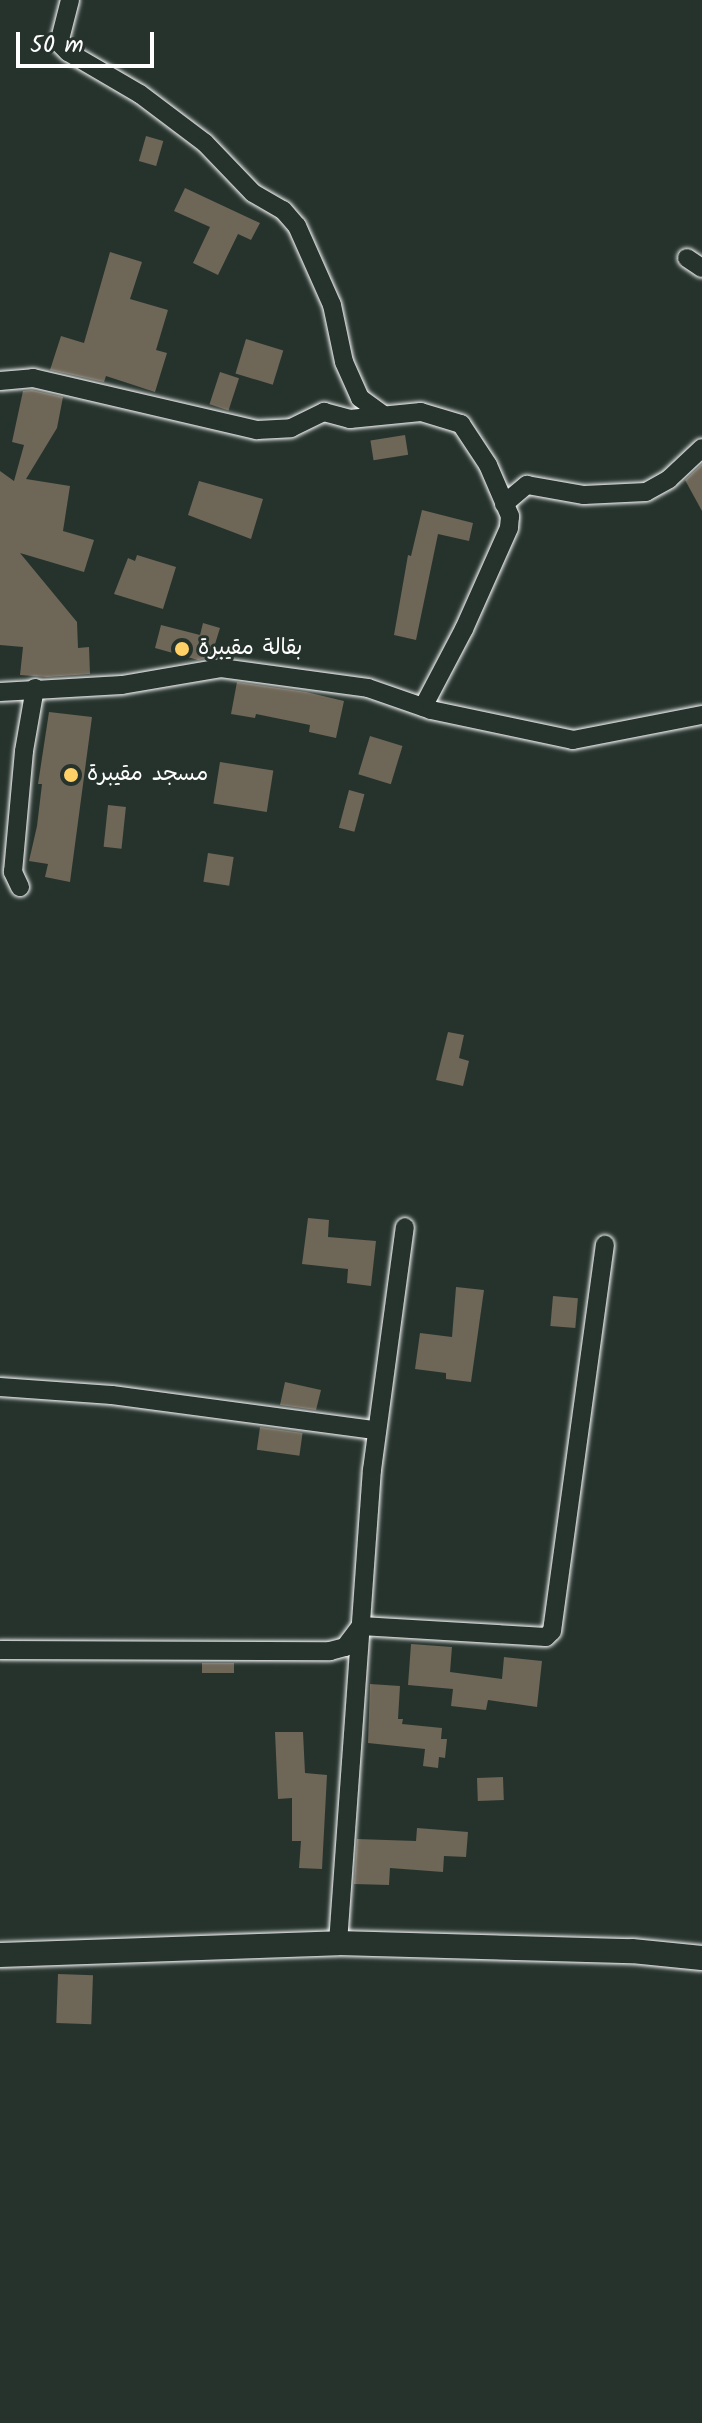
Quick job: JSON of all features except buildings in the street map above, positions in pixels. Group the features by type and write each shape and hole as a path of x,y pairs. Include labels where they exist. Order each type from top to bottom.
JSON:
{"street":[{"path":"70,0 59,43 68,52 140,94 195,135 253,193 283,210 297,226 332,305 344,362 354,386 360,398 383,415"},
{"path":"0,381 33,378 257,430 291,428 324,412 350,419 421,412 461,424 488,465 510,516 509,528 464,629 423,707"},
{"path":"504,504 527,485 584,495 646,492 669,479 702,448"},
{"path":"0,692 122,685 221,668 368,688 423,707 573,740 702,715"},
{"path":"20,887 13,872 24,751 35,688"},
{"path":"338,1943 375,1430 405,1227"},
{"path":"361,1626 541,1639 552,1631 605,1245"},
{"path":"0,1387 112,1395 375,1430"},
{"path":"0,1650 330,1651 345,1647 361,1626"},
{"path":"0,1955 338,1943 632,1951 702,1958"}],"place":[{"name":"بقالة مقيبرة","path":"182,649"},
{"name":"مسجد مقيبرة","path":"71,775"}]}
